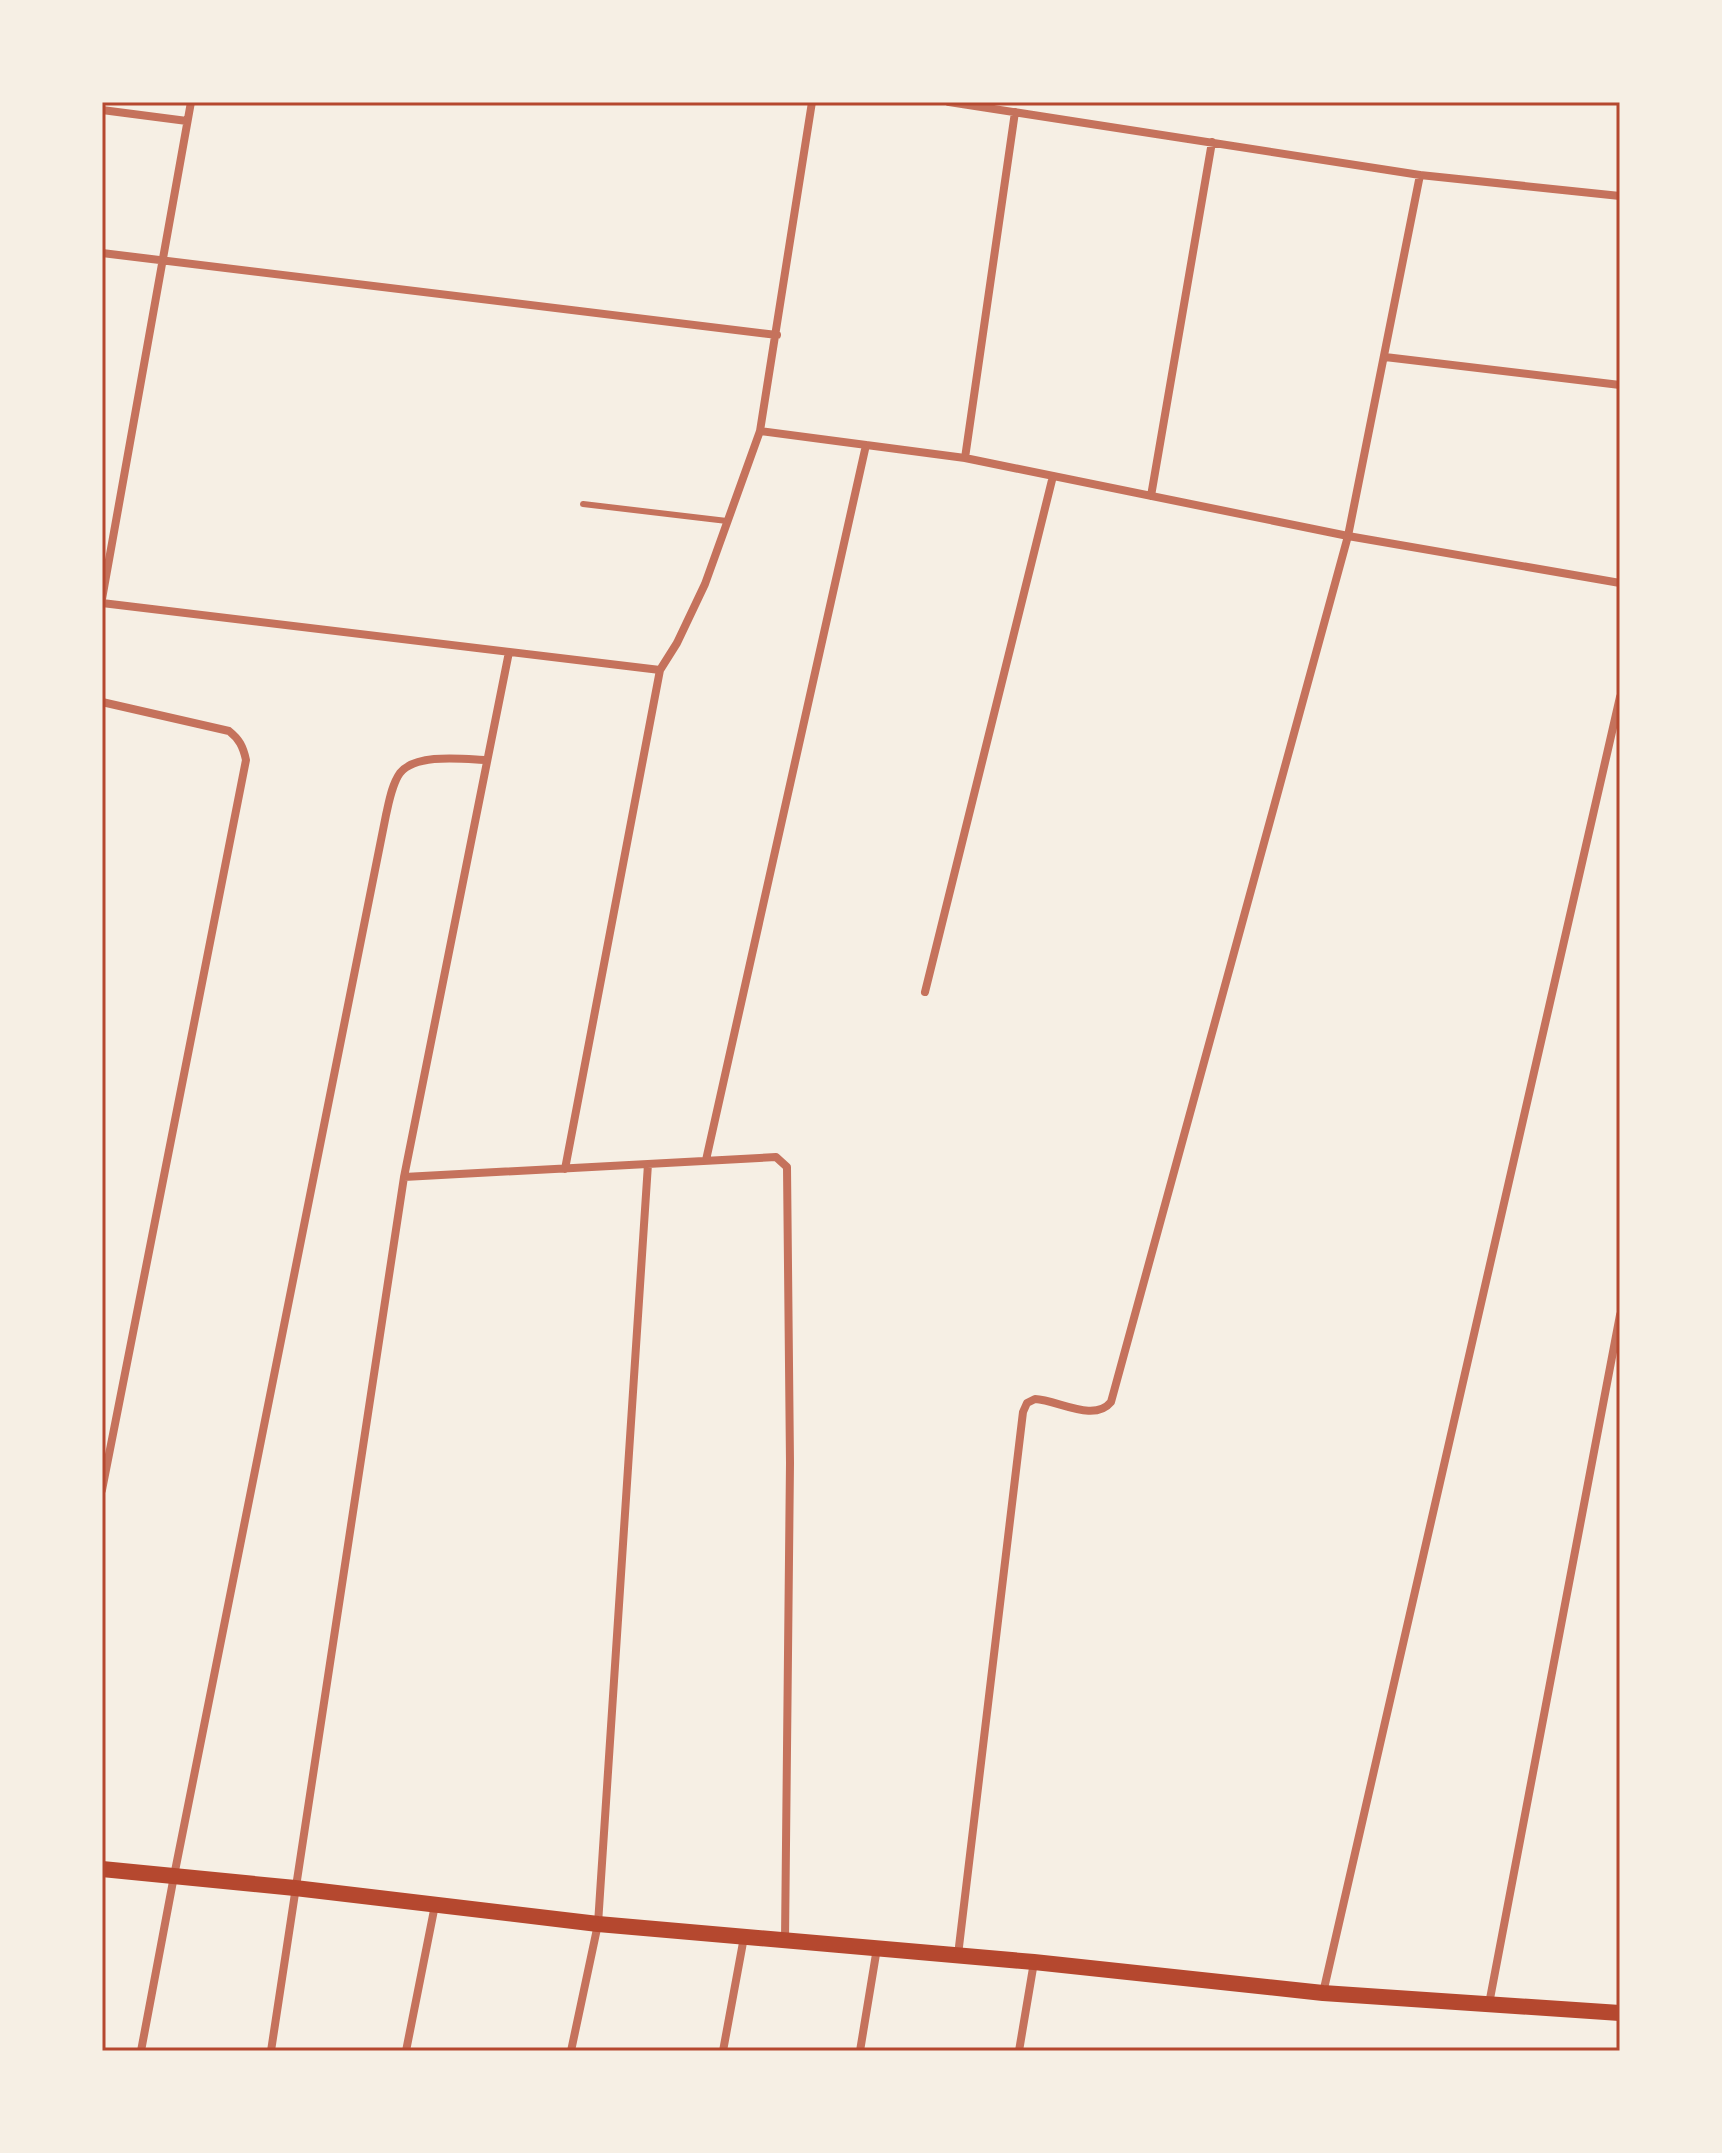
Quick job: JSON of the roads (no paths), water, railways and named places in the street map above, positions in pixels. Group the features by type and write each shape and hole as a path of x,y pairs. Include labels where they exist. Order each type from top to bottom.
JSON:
{"main road":[{"path":"102,1869 598,1924 1034,1962 1323,1993 1620,2013"}],"street":[{"path":"191,102 102,601 660,670"},
{"path":"565,1169 660,670 692,614 760,431 812,102"},
{"path":"949,102 1420,175 1620,196"},
{"path":"102,110 187,121"},
{"path":"965,458 1015,112"},
{"path":"1151,496 1212,142"},
{"path":"958,1955 1023,1412 1027,1403 1035,1399 1092,1412 1103,1409 1111,1402 1348,536 1420,175"},
{"path":"102,253 777,335"},
{"path":"1385,357 1620,385"},
{"path":"760,431 965,458 1348,536 1620,583"},
{"path":"706,1160 866,445"},
{"path":"925,992 1053,476"},
{"path":"271,2051 404,1177 509,652"},
{"path":"1323,1993 1620,697"},
{"path":"102,702 229,731 244,748 246,760 102,1490"},
{"path":"141,2051 393,791 401,773 414,763 454,758 486,760"},
{"path":"404,1177 776,1157 787,1167 790,1463 785,1940"},
{"path":"571,2051 598,1924 648,1164"},
{"path":"1489,2004 1620,1315"},
{"path":"406,2051 435,1904"},
{"path":"723,2051 744,1937"},
{"path":"860,2051 877,1948"},
{"path":"1019,2051 1034,1962"}],"lane":[{"path":"583,504 727,521"}]}
